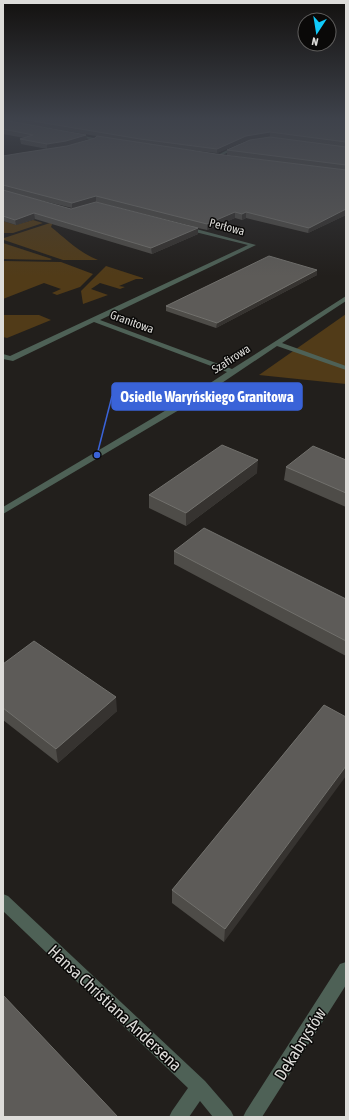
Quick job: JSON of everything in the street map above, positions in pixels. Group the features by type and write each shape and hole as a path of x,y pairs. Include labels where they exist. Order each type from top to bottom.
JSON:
{"street":[{"name":"Perłowa","path":"94,320 253,245 178,226"},
{"name":"Szafirowa","path":"3,511 233,372 346,298"},
{"name":"Granitowa","path":"3,356 10,358 94,320 233,372"},
{"path":"277,344 346,368"},
{"name":"Hansa Christiana Andersena","path":"3,901 199,1087 225,1117"},
{"name":"Dekabrystów","path":"252,1117 346,970"},
{"path":"178,1117 199,1087"}],"shaded area":[{"path":"33,220 43,223 13,233 3,233 3,221 16,225"},
{"path":"53,222 51,227 79,250 98,260 63,260 4,240 4,238"},
{"path":"3,243 52,259 3,259"},
{"path":"3,261 61,262 93,274 80,287 57,295 52,293 61,289 44,283 3,299"},
{"path":"106,266 143,279 136,279 119,286 125,287 120,289 100,283 91,289 108,295 83,304 81,291"},
{"path":"346,314 346,384 259,375"},
{"path":"3,315 39,315 51,320 7,338 3,337"}],"building":[{"path":"3,171 346,171 346,209 309,228 246,212 242,214 235,212 207,224 96,196 72,203 3,185"},
{"path":"3,190 71,209 96,202 198,228 151,248 34,213 15,220 3,216"},
{"path":"269,256 317,270 217,323 166,306"},
{"path":"222,445 258,460 186,513 149,495"},
{"path":"313,446 346,460 346,493 286,467"},
{"path":"204,528 346,599 346,641 174,551"},
{"path":"34,641 116,697 56,749 3,708 3,664"},
{"path":"324,705 346,717 346,766 225,929 172,890"},
{"path":"3,995 118,1117 3,1117"}],"place":[{"name":"Osiedle Waryńskiego Granitowa","path":"97,455"}]}
